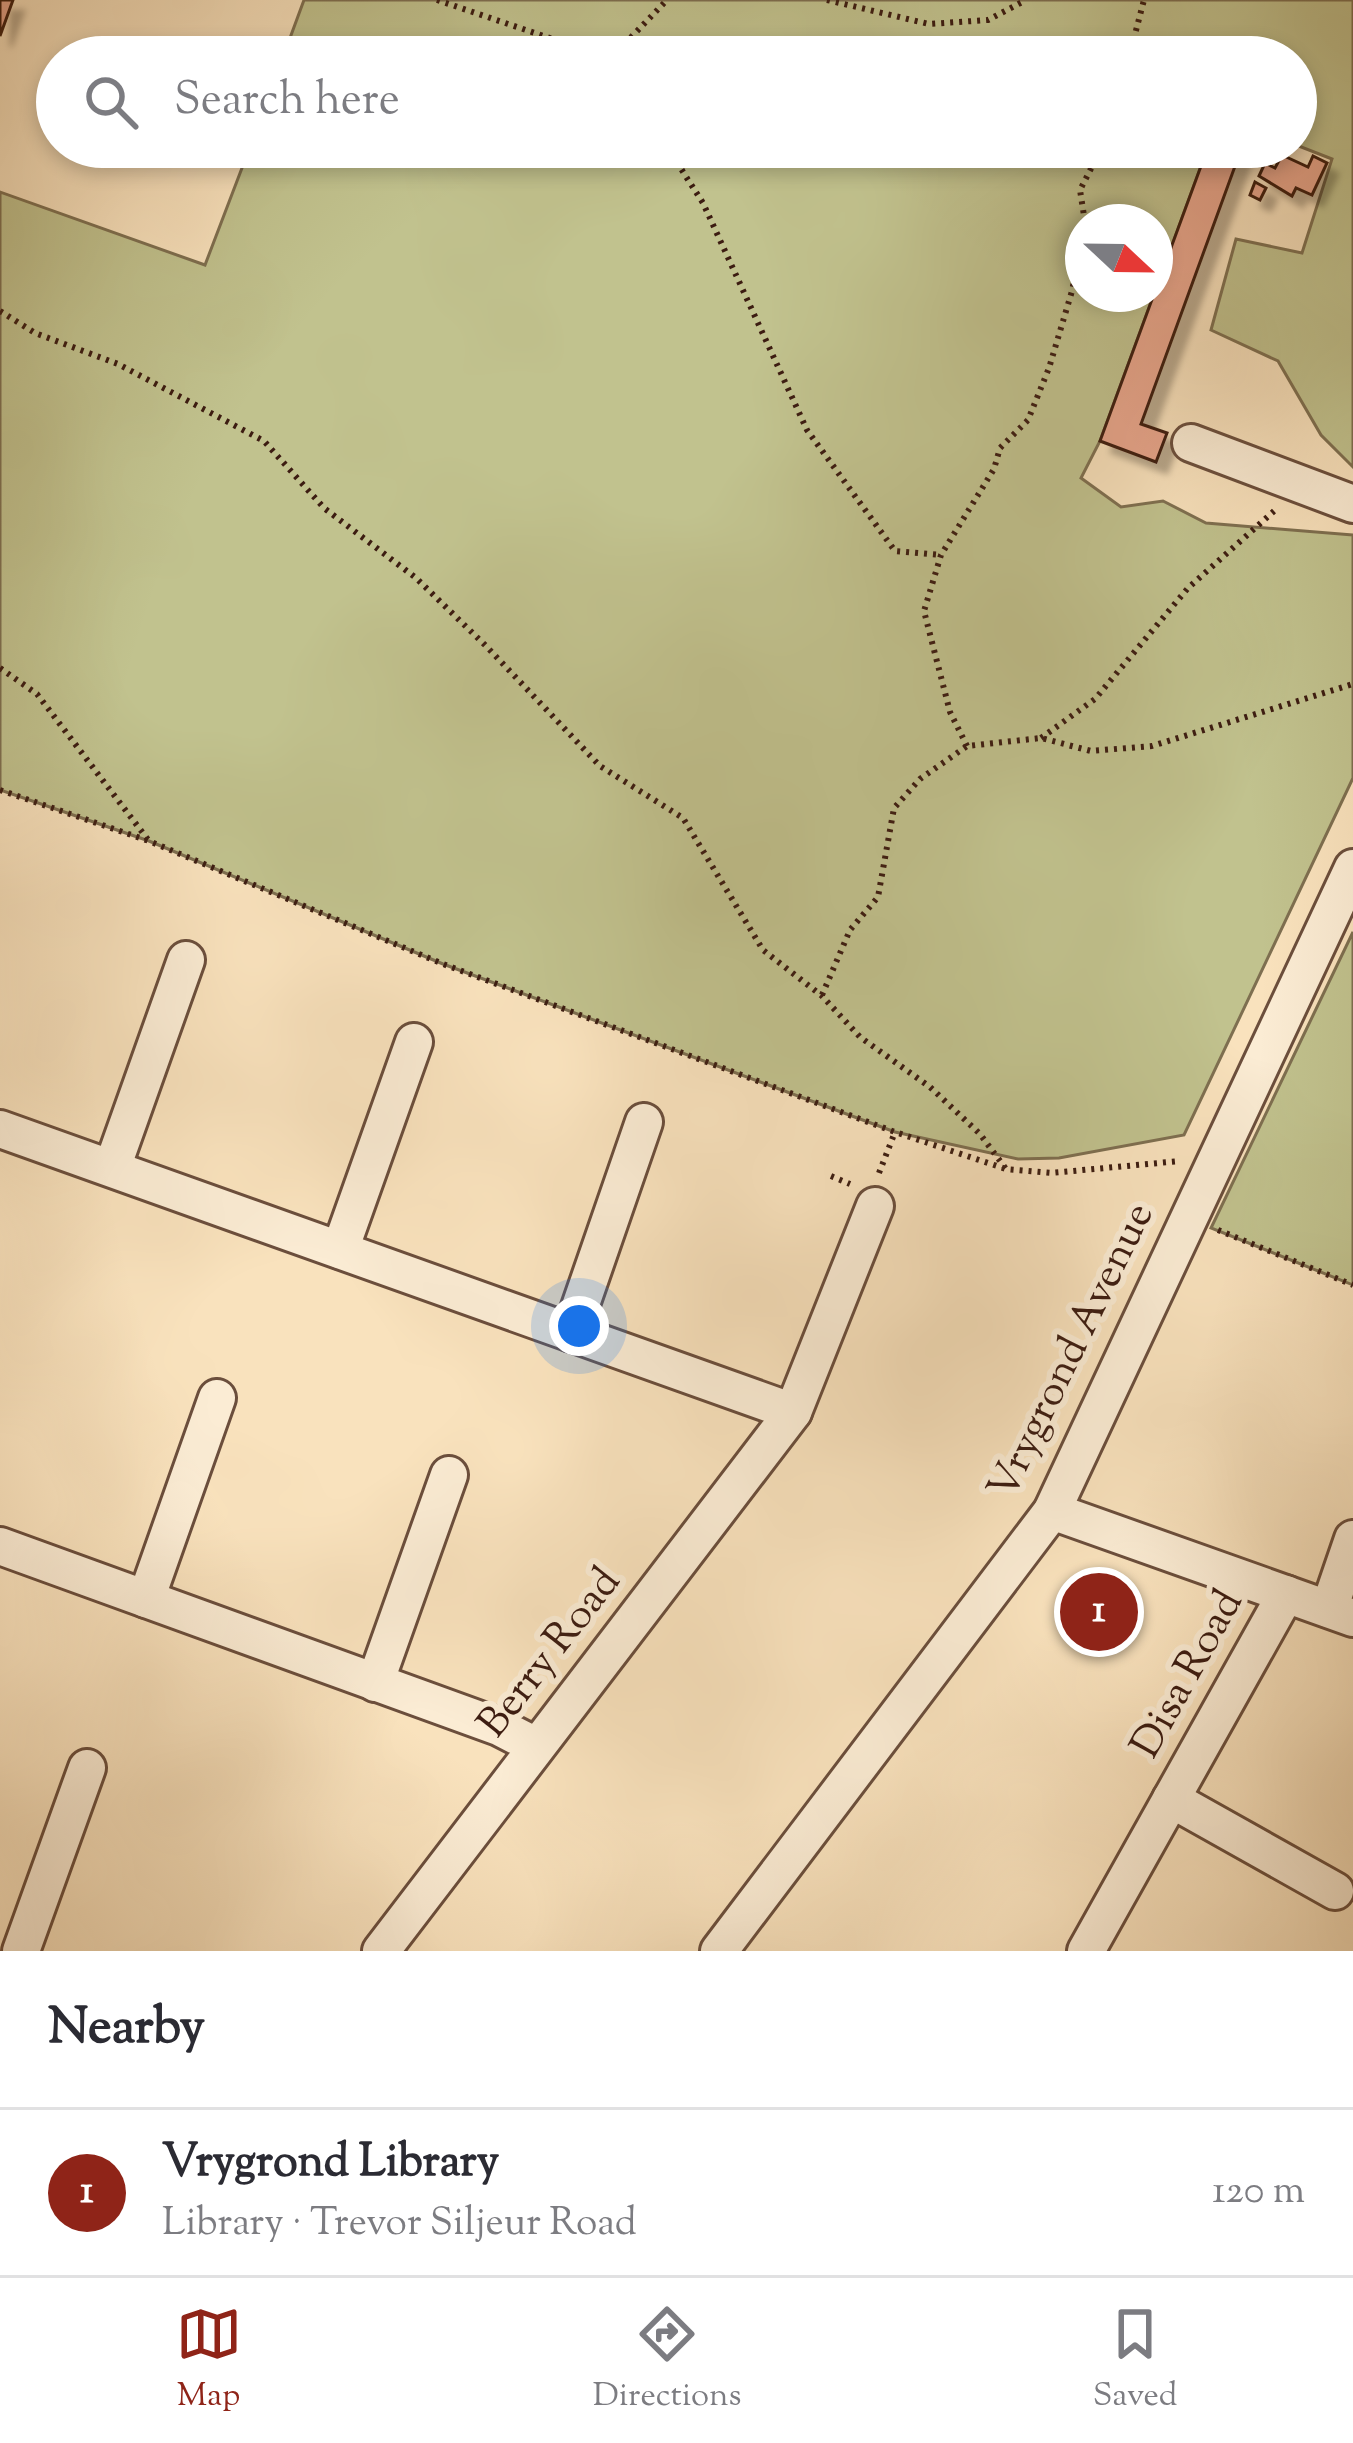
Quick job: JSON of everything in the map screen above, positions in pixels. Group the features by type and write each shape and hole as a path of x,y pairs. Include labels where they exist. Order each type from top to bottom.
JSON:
{"street":[{"path":"1191,443 1353,504"},
{"name":"Vrygrond Avenue","path":"719,1951 1052,1511 1353,868"},
{"path":"112,1168 186,960"},
{"path":"340,1250 414,1042"},
{"path":"571,1333 644,1122"},
{"path":"0,1129 793,1412"},
{"name":"Berry Road","path":"382,1951 793,1412 875,1206"},
{"path":"146,1599 217,1398"},
{"path":"375,1683 449,1475"},
{"path":"1052,1511 1341,1614 1353,1539"},
{"path":"0,1546 499,1727 536,1746"},
{"name":"Disa Road","path":"1086,1951 1286,1594"},
{"path":"21,1951 87,1768"},
{"name":"Disa Road","path":"1172,1799 1336,1891"}],"path":[{"path":"437,0 546,36"},
{"path":"630,36 667,0"},
{"path":"827,0 929,24 988,20 1026,0"},
{"path":"1135,36 1144,0"},
{"path":"680,168 703,203 807,430 895,551 941,555"},
{"path":"1082,204 1080,190 1091,168"},
{"path":"0,310 35,333 118,364 264,441 324,508 416,578 600,766 683,818 763,950 822,996 860,1037 930,1088 980,1134 1006,1169"},
{"path":"968,746 950,712 924,611 941,555 994,469 1000,448 1028,419 1066,312"},
{"path":"1041,738 1095,699 1188,587 1304,485"},
{"path":"0,668 37,694 148,841"},
{"path":"822,996 850,930 878,898 894,808 920,779 968,746 1041,738 1091,751 1152,746 1353,684"},
{"path":"0,790 148,841 443,964 1006,1169 1051,1173 1183,1161"},
{"path":"1211,1228 1353,1286"}],"green space":[{"path":"304,0 1353,0 1353,467 1321,435 1278,361 1211,330 1236,239 1302,253 1332,159 1317,153 1317,36 291,36"},
{"path":"242,168 1200,168 1173,243 1173,204 1065,204 1065,312 1147,312 1100,441 1081,478 1121,507 1163,501 1206,523 1353,535 1353,778 1184,1135 1059,1158 1018,1159 895,1132 443,964 149,841 0,790 0,192 205,265"},
{"path":"1353,932 1353,1285 1211,1228"}],"building":[{"path":"0,0 13,0 0,36"},
{"path":"1317,158 1327,163 1312,195 1296,188 1292,196 1259,176 1263,168 1317,168"},
{"path":"1200,168 1234,168 1141,424 1167,433 1156,462 1100,441 1147,312 1173,312 1173,242"},
{"path":"1255,182 1266,188 1260,200 1250,195"}],"place":[{"name":"Vrygrond Library","path":"1099,1612"}]}
